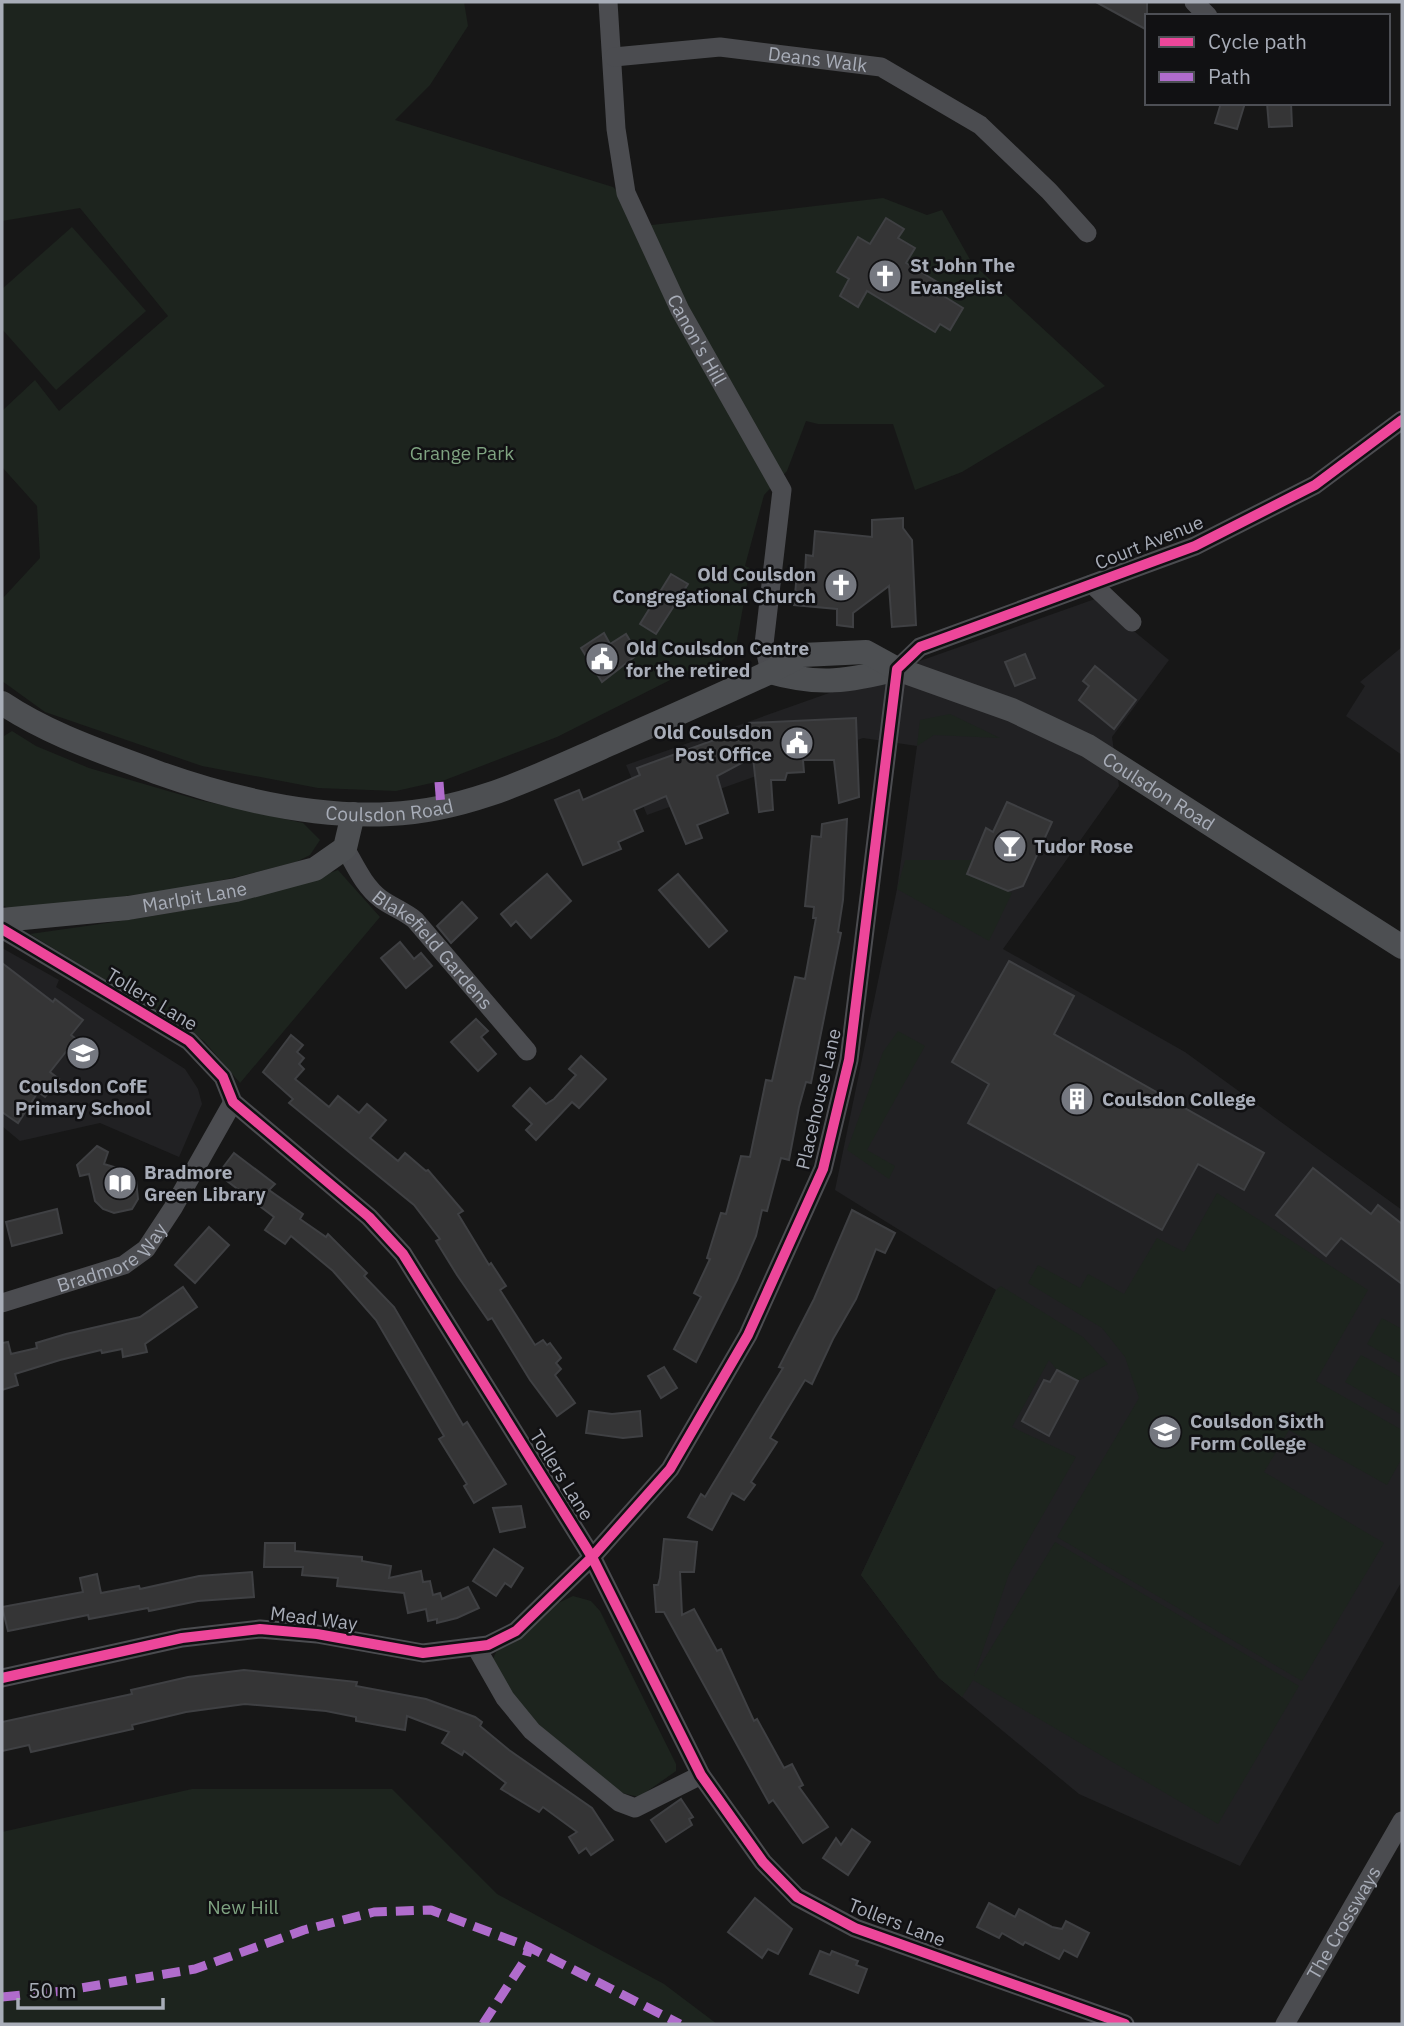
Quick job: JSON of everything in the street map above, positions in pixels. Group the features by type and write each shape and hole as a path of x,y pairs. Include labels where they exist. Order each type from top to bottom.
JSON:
{"main road":[{"name":"Coulsdon Road","path":"2,703 47,730 188,783 281,805 352,814 392,814 484,797 524,783 770,672 802,654 866,652 897,669 1012,710 1088,746 1402,947"},
{"path":"345,848 352,814"},
{"name":"Marlpit Lane","path":"2,920 128,908 236,890 315,869 345,848"}],"street":[{"name":"Canon's Hill","path":"608,2 614,57 616,129 626,193 680,310 782,490 764,644 770,672"},
{"name":"Deans Walk","path":"614,57 720,47 881,67 979,125 1049,191 1087,233"},
{"name":"Court Avenue","path":"897,669 920,648 1195,546 1315,485 1402,420"},
{"name":"Court Avenue","path":"1092,584 1132,622"},
{"name":"Placehouse Lane","path":"592,1557 670,1469 748,1335 823,1169 849,1060 897,669"},
{"name":"Blakefield Gardens","path":"345,848 366,885 384,901 401,908 415,920 527,1051"},
{"name":"Tollers Lane","path":"2,929 189,1041 223,1077 233,1102 369,1217 403,1254 592,1557 701,1775 763,1862 797,1897 855,1928 1125,2024"},
{"name":"Bradmore Way","path":"2,1303 124,1265 146,1249 173,1208 233,1102"},
{"name":"Mead Way","path":"2,1678 182,1638 260,1629 317,1634 423,1653 488,1645 516,1631 592,1557"},
{"path":"476,1647 505,1698 532,1731 619,1802 635,1808 701,1775"},
{"name":"The Crossways","path":"1285,2024 1402,1821"}],"shaded area":[{"name":"Coulsdon Sixth Form College","path":"1095,599 1169,660 1112,737 1119,786 1003,949 1185,1052 1402,1210 1402,1581 1240,1866 1079,1794 939,1678 861,1575 996,1290 835,1190 897,889 917,746 863,738 647,815 626,765"},
{"path":"1402,647 1402,755 1346,716 1365,686 1360,682"},
{"name":"Coulsdon CofE Primary School","path":"2,948 59,980 56,987 185,1069 198,1089 202,1104 179,1157 100,1123 20,1141 2,1126"}],"green space":[{"name":"Grange Park","path":"2,2 464,2 468,26 430,85 395,120 613,187 652,225 883,198 927,215 942,210 972,263 1105,386 962,472 915,490 893,424 818,424 806,421 787,471 764,495 745,566 750,568 736,646 719,664 692,677 688,671 557,737 445,780 396,791 318,788 202,766 45,712 2,681 2,599 40,558 37,506 2,467 2,411 35,380 59,411 168,316 80,208 2,221","holes":["903,229 898,238 915,248 906,263 939,282 934,290 963,307 950,330 940,324 935,332 867,291 858,307 840,296 849,279 838,272 870,244"]},
{"path":"72,227 146,311 56,390 2,329 2,289"},
{"path":"950,714 1000,738 934,735 917,746 920,720"},
{"path":"12,731 36,746 89,768 199,800 303,823 320,840 310,855 296,862 237,877 179,889 13,911 2,905 4,736"},
{"path":"905,860 973,860 967,874 1012,893 989,941 897,889"},
{"path":"338,870 380,917 240,1083 204,1041 30,934 225,903 301,883"},
{"path":"898,1031 925,1046 867,1150 895,1166 889,1179 847,1150 883,1052"},
{"path":"1217,1193 1368,1290 1316,1381 1402,1430 1402,1458 1387,1485 1289,1430 1264,1472 1384,1543 1302,1681 1057,1537 1139,1398 1125,1357 1102,1328 1028,1283 1038,1265 1080,1288 1088,1274 1124,1294 1157,1238 1184,1252"},
{"path":"1001,1286 1083,1337 1108,1364 1078,1381 1057,1370 1049,1360 1012,1427 1076,1457 1009,1574 974,1676 1055,1542 1299,1686 1218,1824 973,1680 962,1697 939,1678 861,1575 996,1290"},
{"path":"1382,1318 1402,1329 1402,1364 1367,1344"},
{"path":"1361,1355 1402,1378 1402,1415 1345,1382"},
{"path":"573,1596 591,1601 600,1611 676,1764 676,1771 639,1797 622,1793 532,1720 515,1700 493,1659 496,1652 556,1604"},
{"name":"New Hill","path":"192,1789 392,1789 497,1894 664,1984 717,2024 2,2024 2,1832"}],"building":[{"path":"1096,2 1147,2 1145,29"},
{"path":"1220,105 1244,105 1237,129 1215,123"},
{"path":"1267,105 1291,105 1292,126 1269,127"},
{"name":"St John The Evangelist","path":"886,218 904,229 898,238 915,248 906,263 939,283 934,290 963,308 950,330 940,324 935,332 867,291 858,307 840,296 849,279 837,272 858,237 870,244"},
{"path":"903,518 903,528 912,540 916,625 892,627 889,586 853,613 853,627 837,625 837,609 794,605 797,573 805,574 806,555 813,556 815,531 872,537 872,520"},
{"path":"671,574 688,584 656,634 640,624"},
{"path":"604,633 610,644 626,634 638,654 602,682 581,648"},
{"path":"1025,654 1035,678 1015,686 1005,662"},
{"path":"1095,666 1136,700 1114,729 1079,700 1089,686 1083,681"},
{"path":"856,718 859,797 839,803 834,760 803,760 804,772 787,773 785,780 771,780 773,810 759,812 753,757 717,776 728,813 697,825 702,838 686,844 666,796 634,810 643,831 618,842 621,849 583,865 555,800 579,790 583,800 640,775 637,768 750,727 749,723"},
{"name":"Tudor Rose","path":"1007,802 1052,822 1023,886 1008,891 967,874 986,828 993,832"},
{"path":"847,819 843,900 838,932 841,933 811,1083 806,1082 789,1160 781,1158 767,1211 762,1210 756,1236 737,1280 696,1362 674,1349 701,1297 694,1293 710,1259 707,1258 721,1213 726,1214 741,1156 750,1157 766,1080 772,1081 795,977 805,979 816,918 813,918 814,907 805,906 812,836 821,837 822,824"},
{"path":"547,874 571,901 531,938 516,921 511,926 501,914"},
{"path":"678,874 727,931 709,947 659,890"},
{"path":"462,902 477,918 451,943 437,926"},
{"path":"400,942 414,959 421,953 432,966 406,988 381,958"},
{"name":"Coulsdon College","path":"1009,961 1074,996 1054,1034 1264,1153 1244,1190 1198,1164 1162,1230 968,1123 989,1084 952,1062"},
{"path":"2,963 53,1002 55,999 83,1020 71,1035 76,1039 50,1072 59,1079 45,1097 38,1092 18,1123 2,1112"},
{"path":"476,1019 488,1031 481,1037 496,1054 478,1071 451,1042"},
{"path":"291,1035 303,1045 297,1052 304,1058 299,1064 304,1069 295,1079 329,1107 338,1096 359,1113 367,1104 386,1120 370,1138 398,1161 405,1153 428,1170 463,1211 458,1214 489,1265 491,1263 506,1286 500,1290 535,1345 543,1340 547,1345 550,1343 561,1358 556,1363 561,1369 555,1375 575,1403 557,1416 530,1380 492,1318 488,1320 457,1275 436,1241 440,1239 414,1205 289,1103 293,1099 263,1072"},
{"path":"581,1056 606,1079 579,1108 572,1102 536,1140 526,1130 532,1124 513,1106 530,1088 546,1104 554,1099 576,1075 569,1069"},
{"path":"97,1146 108,1152 104,1164 127,1171 136,1180 138,1199 132,1209 114,1213 103,1209 95,1201 89,1174 80,1176 77,1165"},
{"path":"234,1153 275,1184 269,1190 303,1214 300,1219 326,1237 328,1234 367,1273 364,1276 394,1307 463,1425 467,1422 506,1484 474,1503 464,1486 467,1484 439,1439 444,1436 376,1320 333,1271 291,1236 285,1244 265,1230 274,1217 218,1174"},
{"path":"1313,1168 1371,1214 1378,1205 1402,1224 1402,1284 1341,1238 1326,1256 1276,1215"},
{"path":"57,1209 62,1233 12,1246 6,1222"},
{"path":"852,1210 895,1233 885,1253 876,1249 856,1299 812,1384 805,1380 770,1438 777,1442 751,1482 755,1485 744,1500 732,1493 712,1530 688,1517 701,1494 705,1497 783,1368 779,1367 814,1299"},
{"path":"209,1227 229,1245 195,1283 175,1265"},
{"path":"183,1287 197,1307 145,1344 147,1352 123,1357 122,1349 102,1353 101,1350 60,1360 15,1374 18,1385 2,1390 2,1343 8,1342 11,1354 37,1348 36,1343 66,1334 140,1317"},
{"path":"664,1367 677,1388 661,1398 648,1376"},
{"path":"1057,1370 1078,1381 1049,1436 1022,1421 1044,1380 1050,1382"},
{"path":"589,1411 612,1414 640,1411 642,1436 623,1438 586,1433"},
{"path":"521,1506 525,1527 500,1532 493,1508"},
{"path":"664,1539 697,1542 694,1572 680,1572 682,1615 694,1609 717,1651 721,1649 754,1721 757,1719 784,1768 792,1764 803,1785 799,1787 828,1827 803,1843 773,1800 769,1803 664,1612 656,1612 654,1585 658,1585 660,1578"},
{"path":"265,1543 295,1543 295,1551 362,1557 362,1561 391,1566 389,1578 421,1571 423,1582 430,1581 433,1595 440,1593 442,1599 468,1587 479,1608 457,1618 437,1623 437,1619 428,1621 426,1609 408,1613 404,1593 337,1586 338,1578 302,1575 303,1567 264,1567"},
{"path":"494,1549 523,1568 511,1587 505,1583 496,1596 473,1581"},
{"path":"252,1572 254,1597 198,1601 89,1619 88,1615 8,1631 2,1607 83,1592 80,1578 97,1574 101,1593 139,1586 140,1589 199,1576"},
{"path":"244,1670 357,1682 356,1686 426,1699 475,1717 482,1722 480,1726 509,1750 592,1808 613,1840 591,1855 586,1848 579,1853 569,1837 577,1832 543,1807 539,1812 501,1789 506,1783 464,1751 462,1755 442,1743 449,1732 407,1716 405,1730 356,1721 356,1717 326,1711 245,1704 186,1712 132,1725 133,1729 31,1752 29,1745 2,1751 2,1722 132,1694 131,1690 188,1677"},
{"path":"681,1799 693,1817 689,1819 692,1825 666,1842 651,1820"},
{"path":"852,1829 870,1842 848,1875 823,1858 836,1838 841,1845"},
{"path":"755,1898 792,1929 778,1954 768,1949 762,1958 728,1932"},
{"path":"989,1903 1015,1917 1019,1909 1052,1927 1062,1929 1066,1921 1089,1933 1077,1957 1064,1950 1059,1959 1025,1942 1023,1945 1002,1933 999,1938 977,1927"},
{"path":"820,1951 830,1955 832,1951 858,1961 856,1965 867,1969 858,1993 810,1974"}],"marked path":[{"path":"439,782 441,807"},
{"path":"2,1997 63,1991 195,1969 304,1930 374,1912 431,1910 529,1947 680,2024"},
{"path":"483,2024 526,1958 529,1947"}],"cycle path":[{"path":"2,1678 182,1638 260,1629 317,1634 423,1653 488,1645 516,1631 592,1557 670,1469 748,1335 823,1169 849,1060 897,669 920,647 1195,546 1315,485 1402,420"},
{"path":"2,929 189,1041 223,1077 233,1102 369,1217 403,1254 592,1557 701,1775 763,1862 797,1897 855,1928 1125,2024"}],"place":[{"name":"St John The Evangelist","path":"885,276"},
{"name":"Old Coulsdon Congregational Church","path":"841,585"},
{"name":"Old Coulsdon Centre for the retired","path":"602,659"},
{"name":"Old Coulsdon Post Office","path":"797,743"},
{"name":"Tudor Rose","path":"1010,846"},
{"name":"Coulsdon CofE Primary School","path":"83,1053"},
{"name":"Coulsdon College","path":"1077,1099"},
{"name":"Bradmore Green Library","path":"120,1183"},
{"name":"Coulsdon Sixth Form College","path":"1165,1432"}]}
